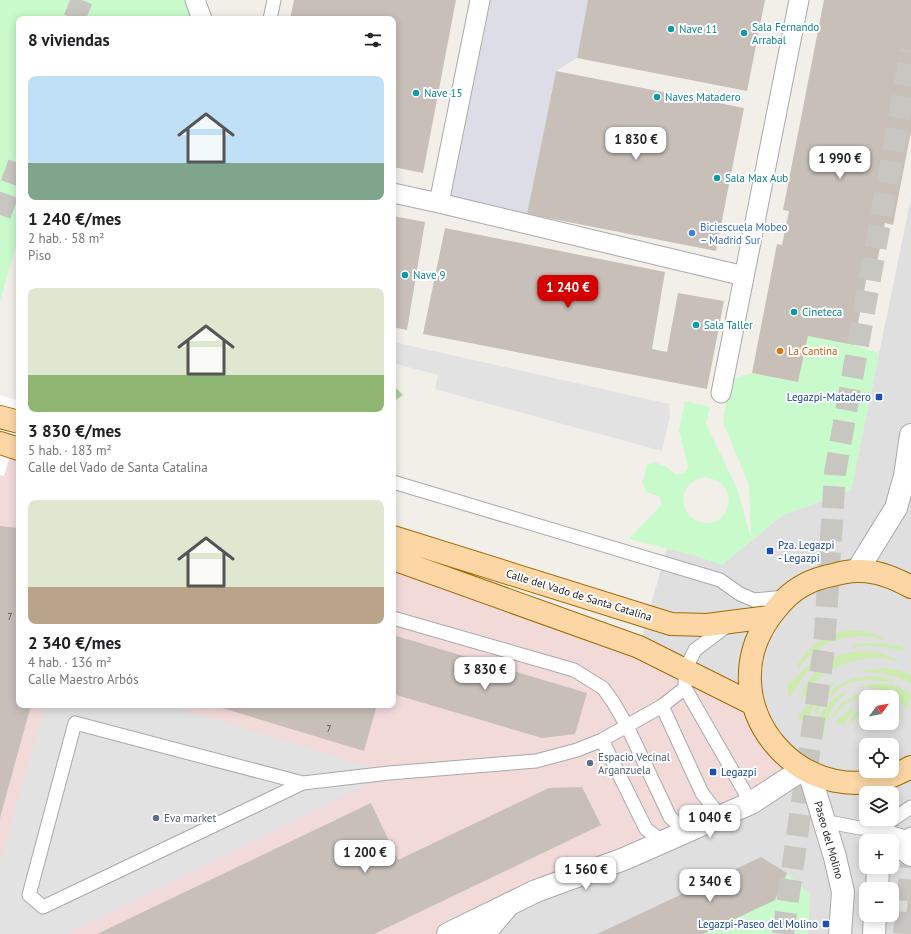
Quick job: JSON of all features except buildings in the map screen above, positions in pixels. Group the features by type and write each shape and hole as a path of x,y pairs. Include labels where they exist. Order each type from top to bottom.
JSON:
{"main road":[{"path":"0,417 16,421"},
{"name":"Calle del Vado de Santa Catalina","path":"396,538 670,624 707,625 768,617"},
{"path":"396,560 639,647 685,679 753,704"},
{"path":"874,786 825,778 806,770 785,756 769,739 758,720 753,704 750,681 751,659 758,637 768,617 785,597 796,589 819,577 857,570 879,573 900,580 911,587"},
{"path":"880,786 911,767"}],"street":[{"path":"195,0 201,16"},
{"path":"439,203 480,0"},
{"path":"721,393 799,0"},
{"path":"396,194 744,276"},
{"path":"857,570 896,508 905,476 911,435"},
{"path":"448,934 536,891 624,859 750,803 806,770"},
{"name":"Paseo del Molino","path":"806,770 835,857 843,892 840,934"},
{"path":"879,830 911,855"},
{"path":"484,934 509,904"},
{"path":"874,934 875,922"}],"lane":[{"path":"271,16 274,0"},
{"path":"396,483 720,580 740,594 754,600 785,597"},
{"path":"396,619 574,670 603,688 627,726 670,816 686,832"},
{"path":"302,783 75,723 29,895 43,907 302,783 389,773 536,760 577,750 602,740 662,706 685,679 695,650 732,622"},
{"path":"685,679 750,803"},
{"path":"662,706 702,793 720,816"},
{"path":"602,740 646,829 663,842"},
{"path":"879,830 911,807"},
{"path":"824,821 879,830 905,837 911,834"}],"shaded area":[{"path":"480,0 588,0 577,58 556,71 527,214 441,196"},
{"path":"911,198 911,934 448,934 639,647 667,548 693,555 740,550 783,515 851,490"},
{"path":"396,343 669,404 670,416 662,451 435,389 438,375 396,364"},
{"path":"0,453 16,458 16,708 396,708 396,560 753,704 803,769 448,934 0,934"},
{"name":"Eva market","path":"44,708 179,708 389,773 68,934 0,934 0,864"}],"green space":[{"path":"0,0 184,0 190,16 16,16 16,246 0,301"},
{"path":"808,336 854,345 879,353 851,490 783,515 722,565 693,555 629,539 662,504 659,496 646,492 642,482 645,476 646,465 655,462 665,466 675,474 684,473 688,467 679,431 685,401 710,407 706,424 737,488 751,538 749,485 723,422 731,379 752,373 798,382","holes":["704,477 716,480 724,487 728,495 728,504 725,513 719,519 711,523 695,520 687,513 685,508 683,497 687,488 694,481"]},
{"path":"396,388 403,395 396,400"},
{"path":"850,630 866,631 882,637 883,640 859,636 836,640 816,651 799,668 797,665 808,651 819,641 833,634"},
{"path":"866,643 902,646 906,652 880,646 853,647 852,645"},
{"path":"867,651 884,654 899,662 870,658 842,664 819,679 801,702 801,695 804,687 814,673 828,661 842,654"},
{"path":"828,654 807,672 789,698 787,685 810,664"},
{"path":"884,668 911,674 911,684 899,678 863,672 862,670"},
{"path":"860,677 882,677 894,681 894,684 870,680 849,684 839,689 831,696 823,704 816,715 814,711 825,696 837,686"},
{"path":"840,678 824,692 815,704 805,726 798,718 807,705 816,695"},
{"path":"881,683 896,686 911,693 907,710 899,702 899,690 881,690 860,687"},
{"path":"845,692 846,694 832,709 823,739 813,733 820,714 828,704"},
{"path":"859,695 859,699 844,705 833,718 832,717 845,701"},
{"path":"852,707 854,709 844,726 836,721"},
{"path":"859,710 859,716 851,723 849,720"},
{"path":"899,714 902,717 899,721"},
{"path":"787,873 810,894 808,934 703,934 775,900"}],"pier":[{"path":"0,395 16,400 16,435 4,476 0,475"}],"tunnel":[{"path":"75,16 82,0"},
{"path":"783,934 824,649 835,473 911,51"},
{"path":"0,215 16,171"},
{"path":"904,934 911,864"}],"place":[{"name":"Nave 11","path":"671,29"},
{"name":"Sala Fernando Arrabal","path":"744,33"},
{"name":"Nave 15","path":"416,93"},
{"name":"Naves Matadero","path":"657,97"},
{"name":"Sala Max Aub","path":"717,178"},
{"name":"Biciescuela Mobeo – Madrid Sur","path":"692,233"},
{"name":"Nave 9","path":"405,275"},
{"name":"Cineteca","path":"794,312"},
{"name":"Sala Taller","path":"696,325"},
{"name":"La Cantina","path":"780,351"},
{"name":"Legazpi-Matadero","path":"879,397"},
{"name":"Pza. Legazpi - Legazpi","path":"770,551"},
{"name":"Espacio Vecinal Arganzuela","path":"590,763"},
{"name":"Legazpi","path":"713,772"},
{"name":"Eva market","path":"156,818"},
{"name":"Legazpi-Paseo del Molino","path":"826,924"}]}
